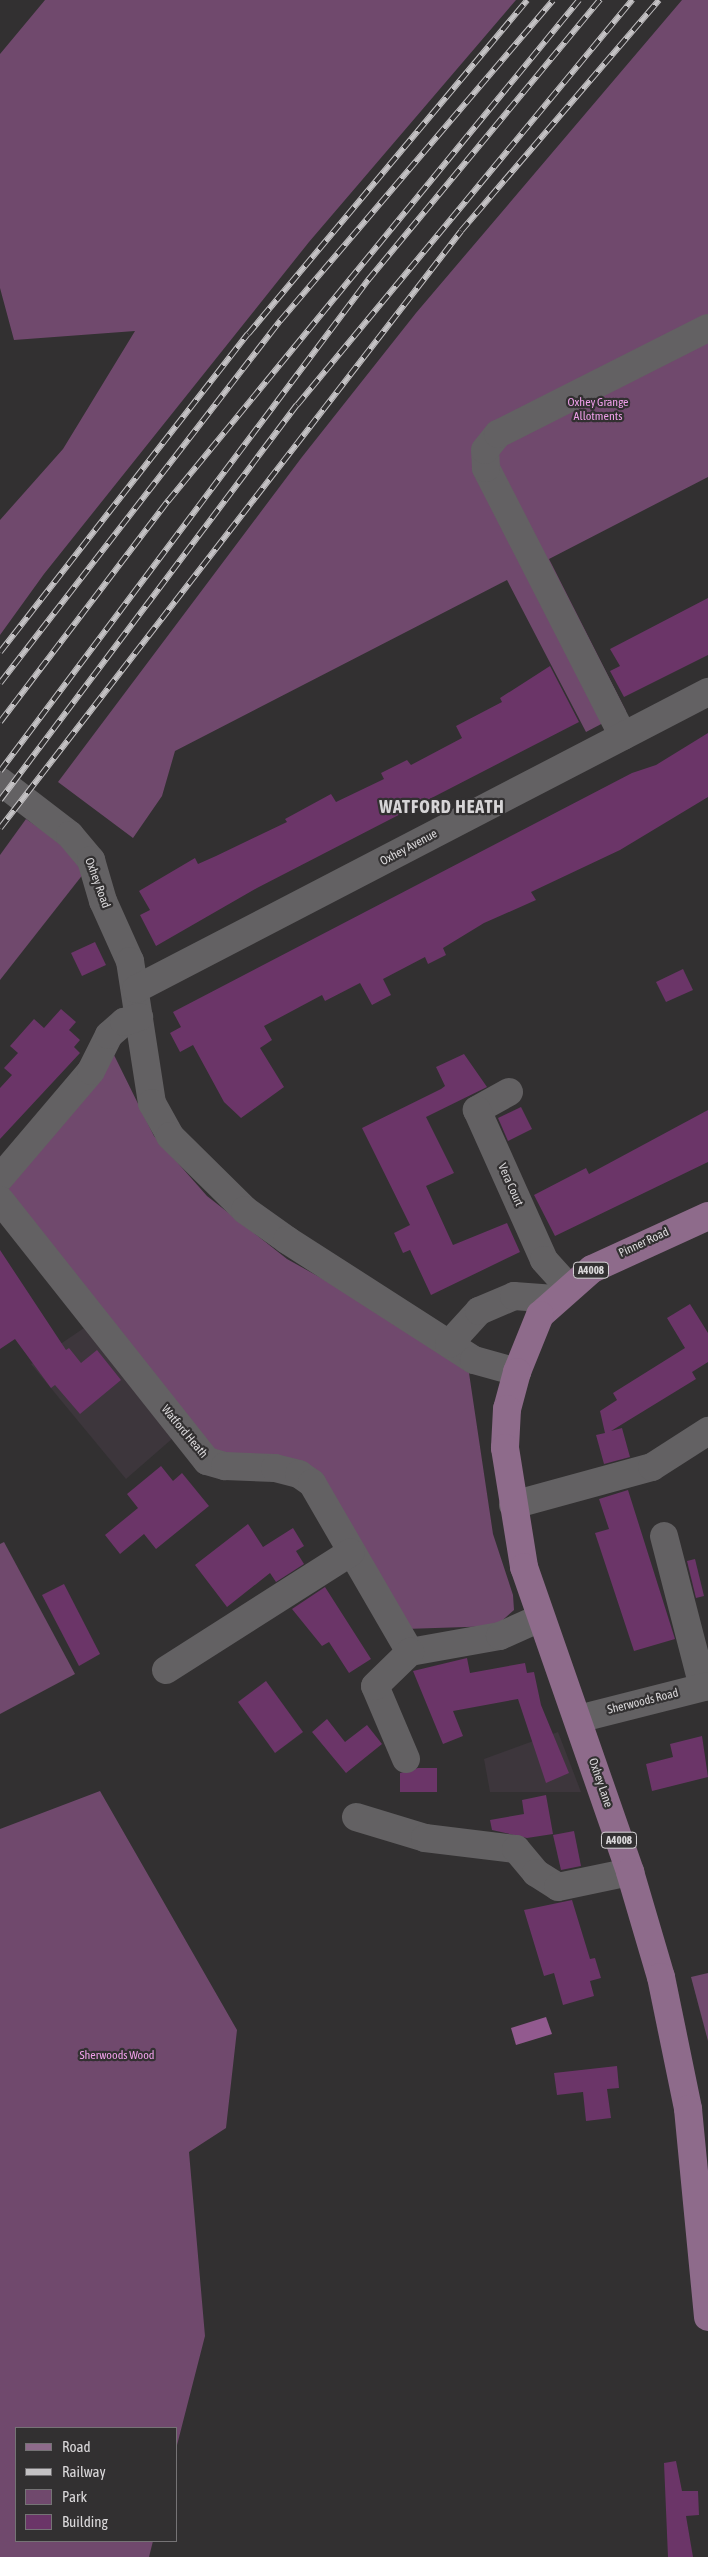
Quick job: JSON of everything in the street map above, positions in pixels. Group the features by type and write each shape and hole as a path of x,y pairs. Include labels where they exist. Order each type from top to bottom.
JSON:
{"main road":[{"name":"Pinner Road","path":"517,1372 540,1315 561,1293 628,1249 708,1216"},
{"name":"Oxhey Lane","path":"517,1372 507,1409 505,1448 524,1567 540,1618 578,1719 630,1872 661,1977 688,2109 708,2317"}],"street":[{"path":"623,736 486,468 485,450 498,434 708,328"},
{"name":"Oxhey Avenue","path":"136,989 708,692"},
{"name":"Oxhey Road","path":"0,782 70,835 91,860 136,989"},
{"path":"136,989 152,1103 170,1136 200,1170 287,1240 474,1360 517,1372"},
{"path":"0,1178 91,1071 109,1035 124,1022 139,1017"},
{"name":"Vera Court","path":"508,1092 477,1110 544,1260 561,1293"},
{"name":"Watford Heath","path":"2,1208 207,1461 298,1474 312,1484 410,1652"},
{"path":"449,1344 479,1311 514,1296 561,1293"},
{"path":"513,1505 652,1467 708,1431"},
{"path":"664,1536 705,1686"},
{"path":"166,1670 351,1552"},
{"path":"406,1759 375,1686 410,1652 500,1636 540,1618"},
{"name":"Sherwoods Road","path":"578,1719 705,1686"},
{"path":"356,1817 425,1838 516,1849 536,1873 558,1887 630,1872"}],"shaded area":[{"path":"84,1328 173,1438 126,1479 31,1364"},
{"path":"558,1732 581,1792 490,1792 484,1759"},
{"path":"546,2017 552,2034 516,2045 511,2028"}],"green space":[{"path":"45,0 516,0 309,242 44,574 0,635 0,520 63,449 135,331 14,340 0,288 0,54"},
{"name":"Oxhey Grange Allotments","path":"682,0 708,0 708,477 549,559 626,711 586,732 507,580 175,751 162,796 133,838 58,782 302,457 416,313"},
{"path":"26,819 63,844 84,873 0,980 0,855"},
{"path":"114,1055 154,1136 207,1196 287,1259 402,1323 469,1373 493,1534 513,1595 514,1610 496,1626 405,1629 316,1472 213,1458 10,1193 6,1182"},
{"path":"4,1542 75,1674 0,1714 0,1544"},
{"name":"Sherwoods Wood","path":"100,1791 237,2030 226,2128 189,2152 205,2336 178,2441 178,2427 15,2427 15,2542 153,2542 149,2557 0,2557 0,1829"},
{"path":"708,1973 708,2041 691,1977"}],"building":[{"path":"708,598 708,655 624,697 610,671 620,666 610,649"},
{"path":"550,666 579,722 257,888 156,946 140,915 150,910 139,891 195,858 198,864 216,856 287,822 285,819 331,794 336,802 384,779 381,773 407,760 411,765 462,738 456,726 502,702 500,698"},
{"path":"708,733 708,797 620,850 531,892 536,900 484,923 443,948 446,955 428,964 425,957 383,979 391,995 372,1005 360,983 325,1001 322,995 264,1026 272,1040 260,1048 284,1087 241,1118 224,1102 193,1045 180,1052 170,1033 181,1027 173,1012 632,773 656,765"},
{"path":"95,942 106,965 82,976 71,953"},
{"path":"683,969 693,990 666,1002 656,982"},
{"path":"61,1009 76,1022 69,1030 80,1040 74,1047 80,1053 0,1139 0,1088 12,1075 4,1068 18,1053 10,1046 34,1019 44,1028"},
{"path":"464,1054 487,1087 426,1117 454,1173 426,1186 453,1245 507,1223 520,1252 431,1295 410,1250 403,1253 394,1233 410,1225 362,1128 441,1089 445,1086 436,1067"},
{"path":"521,1107 532,1129 508,1141 498,1118"},
{"path":"708,1110 708,1162 555,1236 534,1195 586,1168 589,1174"},
{"path":"0,1250 66,1350 69,1348 81,1363 97,1350 121,1380 80,1414 55,1385 51,1388 15,1339 0,1349"},
{"path":"690,1304 708,1333 708,1362 692,1372 696,1379 611,1431 622,1428 630,1457 604,1464 596,1435 605,1433 600,1411 617,1400 613,1393 685,1348 667,1318"},
{"path":"161,1466 173,1481 182,1473 209,1506 156,1549 144,1534 120,1554 105,1535 138,1508 127,1494"},
{"path":"628,1490 675,1639 634,1651 595,1533 609,1529 599,1499"},
{"path":"248,1524 263,1547 293,1528 304,1546 296,1551 304,1564 276,1582 270,1573 227,1607 195,1565"},
{"path":"695,1559 704,1596 696,1598 687,1561"},
{"path":"64,1584 100,1654 79,1666 42,1595"},
{"path":"325,1587 371,1659 349,1673 329,1642 322,1646 292,1609"},
{"path":"467,1658 470,1673 525,1663 527,1673 534,1672 541,1705 569,1773 546,1783 518,1699 453,1711 463,1736 443,1744 413,1671"},
{"path":"266,1681 303,1732 275,1753 238,1702"},
{"path":"327,1719 345,1742 367,1725 382,1744 346,1773 312,1732"},
{"path":"702,1736 708,1777 652,1791 646,1764 673,1757 670,1744"},
{"path":"418,1768 437,1768 437,1792 400,1792 400,1773"},
{"path":"546,1795 553,1834 527,1838 492,1830 490,1820 524,1814 522,1800"},
{"path":"574,1831 581,1866 561,1870 553,1835"},
{"path":"572,1900 590,1959 595,1958 601,1978 590,1981 594,1996 563,2005 554,1973 544,1976 524,1910"},
{"path":"617,2066 619,2088 607,2089 611,2118 586,2121 583,2092 557,2095 554,2073"},
{"path":"676,2461 682,2491 698,2491 699,2515 686,2516 693,2557 668,2557 664,2463"}],"railway":[{"path":"0,652 248,334 527,0"},
{"path":"0,683 280,321 553,0"},
{"path":"0,722 168,501 579,0"},
{"path":"0,771 368,280 600,0"},
{"path":"0,800 297,405 632,0"},
{"path":"0,828 461,231 659,0"}],"district":[{"name":"WATFORD HEATH","path":"442,807"}]}
